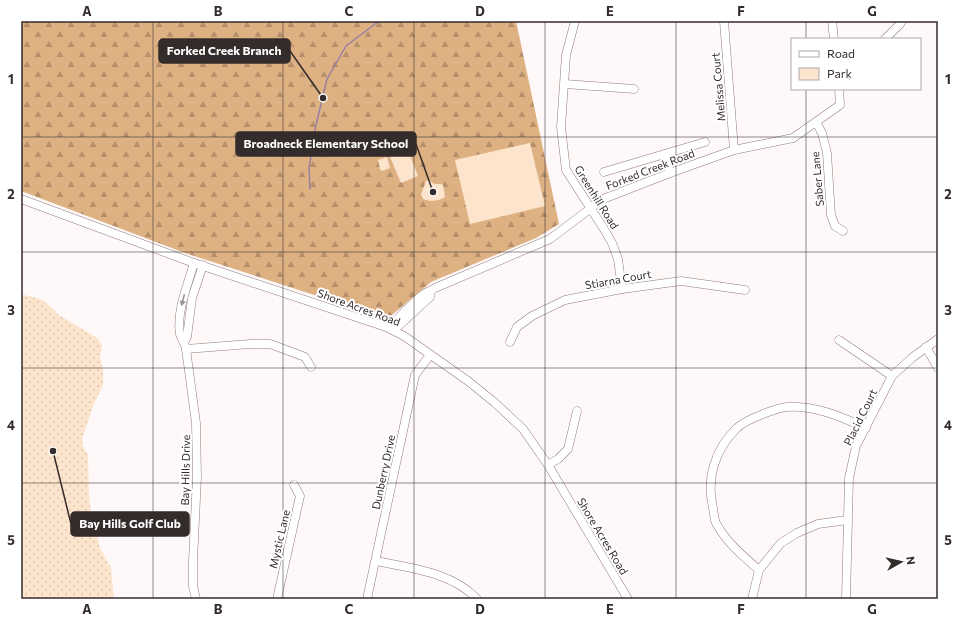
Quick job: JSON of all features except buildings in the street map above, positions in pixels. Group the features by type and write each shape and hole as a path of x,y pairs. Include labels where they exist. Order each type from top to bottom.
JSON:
{"street":[{"name":"Greenhill Road","path":"575,21 566,55 561,127 566,170 612,243 618,259 622,289"},
{"name":"Melissa Court","path":"724,21 734,150"},
{"path":"832,21 834,38"},
{"path":"886,38 902,21"},
{"path":"565,84 634,89"},
{"name":"Forked Creek Road","path":"391,329 410,305 426,292 550,239 602,199 734,150 793,138 840,105 839,90"},
{"name":"Saber Lane","path":"816,122 822,133 827,153 831,215 835,226 843,231"},
{"path":"604,172 705,142"},
{"path":"665,154 670,173"},
{"name":"Shore Acres Road","path":"21,199 194,263 391,329 468,381 523,429 548,465 628,599"},
{"name":"Bay Hills Drive","path":"194,263 182,302 180,336 185,345 196,423 197,477 193,561 196,599"},
{"name":"Bay Hills Drive","path":"185,345 192,298 203,265"},
{"name":"Stiarna Court","path":"510,342 517,327 522,323 532,316 565,300 622,289 681,281 745,290"},
{"name":"Placid Court","path":"846,599 849,478 856,446 892,376 926,347 938,339"},
{"path":"839,340 892,376"},
{"path":"185,345 270,344 305,357 311,367"},
{"path":"926,347 938,368"},
{"name":"Dunberry Drive","path":"368,599 415,375 430,355"},
{"path":"759,570 733,548 716,522 710,495 711,472 725,443 738,427 759,415 787,407 813,409 841,417 866,428"},
{"path":"548,465 558,459 568,449 577,411"},
{"name":"Mystic Lane","path":"277,599 300,496 294,485"},
{"path":"752,599 759,570 781,543 797,533 818,524 847,520"},
{"path":"376,561 423,571 453,581 477,599"}],"green space":[{"path":"21,21 516,21 559,224 536,238 431,282 392,315 382,317 185,253 21,191"},
{"path":"530,143 545,206 470,224 455,160"},
{"path":"406,145 418,176 401,183 388,152"},
{"path":"387,157 390,168 382,171 378,160"},
{"path":"429,180 434,184 443,185 445,197 434,201 423,199 421,194 426,181"},
{"path":"21,294 43,300 59,315 97,338 102,345 100,357 103,370 103,385 93,406 82,439 83,446 88,455 91,512 100,548 111,568 114,599 21,599"}],"waterway":[{"path":"310,189 309,168 316,125 327,79 346,46 379,21"}],"place":[{"name":"Forked Creek Branch","path":"323,98"},
{"name":"Broadneck Elementary School","path":"433,192"},
{"name":"Bay Hills Golf Club","path":"53,451"}]}
